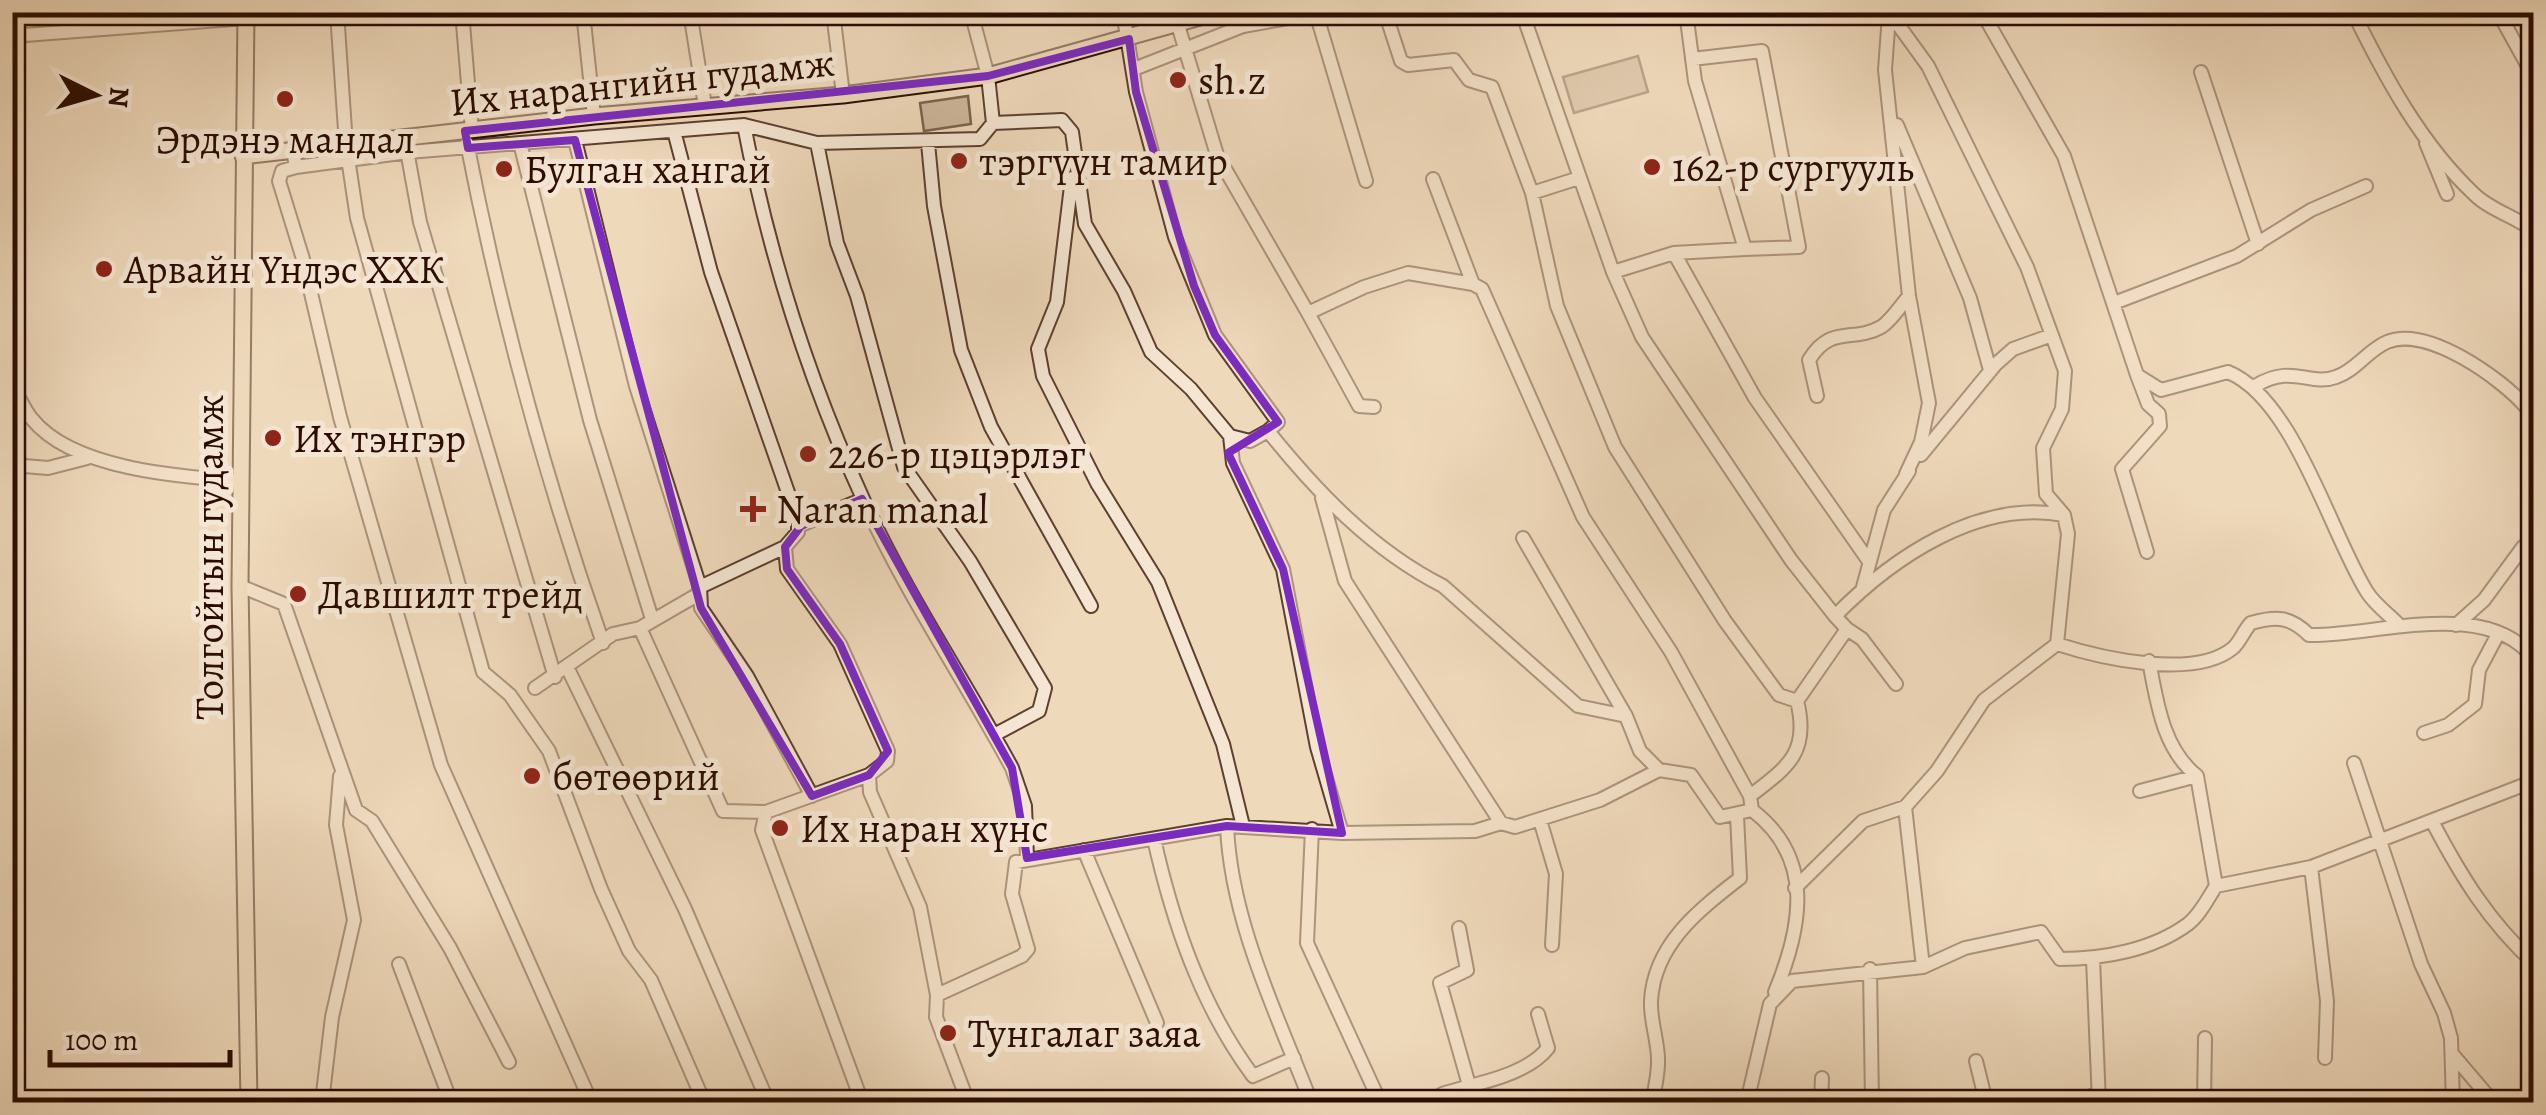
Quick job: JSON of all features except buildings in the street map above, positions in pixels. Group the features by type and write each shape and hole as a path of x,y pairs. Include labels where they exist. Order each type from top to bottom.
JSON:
{"main road":[{"name":"Их нарангийн гудамж","path":"243,156 295,159 594,116 843,95 988,76 1218,12"},
{"name":"Толгойтын гудамж","path":"246,15 240,586 249,1102"}],"street":[{"path":"337,12 347,153 357,218 483,672 510,696 549,751 601,889 629,951 651,980 704,1102"},
{"path":"462,12 468,136 480,220 525,392 603,643"},
{"path":"583,12 594,116"},
{"path":"690,12 705,106"},
{"path":"834,12 843,95"},
{"path":"468,136 520,143 744,124 817,142 928,143 980,139 993,123 988,76 970,12"},
{"path":"993,123 1062,120 1072,132 1084,224 1124,292 1150,352 1191,389 1230,436 1250,442 1268,431 1278,422 1216,335 1175,238 1123,12"},
{"path":"1385,12 1401,61 1408,64 1454,60 1469,80 1492,87 1532,193 1556,306 1614,447 1725,621 1779,694 1797,701"},
{"path":"1522,12 1581,170 1579,178 1613,272 1642,337 1791,560 1835,616 1862,639 1896,684"},
{"path":"1686,12 1692,59 1745,249"},
{"path":"1982,12 2064,156 2137,376 2148,404 2159,414 2160,426 2122,469 2147,552"},
{"path":"2353,12 2383,74 2424,136 2477,198 2513,215 2534,231"},
{"path":"2498,12 2534,77"},
{"path":"1863,587 1884,510 1922,442 1929,403 1909,296 1885,70 1889,13"},
{"path":"1889,13 1928,66 2027,268 2065,371 2062,410 2044,448 2046,494 2064,515 2068,555 2060,574 2057,644"},
{"path":"1134,69 1240,19 1310,14 1319,23 1366,181"},
{"path":"12,36 246,15"},
{"path":"1178,26 1217,155 1359,406 1374,407"},
{"path":"1613,272 1674,254 1797,248 1800,243 1762,51 1692,59"},
{"path":"2201,72 2258,244"},
{"path":"1892,114 1970,298 1990,370"},
{"path":"744,124 759,201 798,338 863,499 994,735 1025,806 1027,858"},
{"path":"674,131 711,272 798,526"},
{"path":"2424,136 2447,194"},
{"path":"575,140 636,386 700,586 701,608 747,676 812,796"},
{"path":"817,142 838,244 858,296 904,467 970,561 1045,688 1040,710 994,735"},
{"path":"520,143 646,624 723,811 766,812 869,774 887,761 888,751 840,644 787,569 785,548"},
{"path":"928,143 934,206 961,350 991,427 1091,606"},
{"path":"406,145 429,254 554,677"},
{"path":"295,159 282,171 279,181 303,259 340,417 441,765 591,1102"},
{"path":"1074,166 1056,302 1038,349 1043,376 1097,482 1158,582 1223,744 1239,794 1243,826"},
{"path":"1532,193 1579,178"},
{"path":"1433,179 1473,284"},
{"path":"2114,302 2258,244 2311,210 2366,186"},
{"path":"1674,254 1755,398 1868,560"},
{"path":"1308,313 1364,286 1408,273 1473,284 1482,290 1583,517 1670,652 1751,803 1776,829 1790,851 1795,888 1794,946 1770,1004 1754,1086 1747,1102"},
{"path":"1816,396 1809,360 1818,344 1880,327 1909,296"},
{"path":"1906,474 1990,370 2013,348 2052,334"},
{"path":"2255,386 2275,374 2335,378 2388,341 2425,341 2505,382 2526,408 2534,406"},
{"path":"2137,376 2161,390 2228,372 2255,386 2297,449 2368,595 2400,626"},
{"path":"12,385 41,428 81,454 199,478 240,481"},
{"path":"1268,431 1322,498 1416,573 1443,586 1578,706 1626,716"},
{"path":"1230,436 1232,463 1283,569 1318,746 1342,833"},
{"path":"12,465 48,468 95,457"},
{"path":"1322,498 1345,582 1501,823"},
{"path":"700,586 785,548 798,526 863,499"},
{"path":"1835,616 1863,587 1912,552 2002,514 2064,515"},
{"path":"1523,538 1626,716 1640,751 1659,770 1691,776 1720,818 1737,816 1795,756 1804,728 1797,701 1847,629"},
{"path":"2456,625 2484,600 2523,547"},
{"path":"240,586 284,604 356,810 372,821 450,948 509,1062"},
{"path":"535,688 568,669 613,634 646,624 698,595 700,586"},
{"path":"2057,644 2091,655 2192,665 2235,648 2251,623 2275,616 2296,622 2309,635 2341,636 2400,626 2456,625 2498,634 2531,650"},
{"path":"2424,733 2463,716 2475,704 2479,670 2498,634"},
{"path":"1795,888 1863,821 1905,807 1937,771 1984,700 2057,644"},
{"path":"2149,661 2160,717 2179,762 2198,776 2216,886"},
{"path":"568,669 685,909 768,1102"},
{"path":"2354,763 2421,964 2444,1014 2453,1054 2453,1102"},
{"path":"322,1102 332,1017 354,920 336,825 341,769"},
{"path":"937,995 1022,956 1028,948 1012,894 1016,862 1027,858 1227,826 1342,833 1475,831 1501,823 1515,827 1623,791 1659,770"},
{"path":"869,774 870,792 920,907 937,995 936,1017 968,1102"},
{"path":"2140,791 2198,776"},
{"path":"1770,1004 1792,980 1870,969 1923,967 1964,948 2042,932 2060,959 2093,959 2150,944 2191,922 2216,886 2311,867 2534,781"},
{"path":"1905,807 1923,967"},
{"path":"766,812 762,830 862,1102"},
{"path":"1653,1102 1658,1063 1651,1004 1654,982 1671,942 1688,918 1740,878 1737,816"},
{"path":"1540,820 1556,874 1552,945"},
{"path":"2433,823 2467,886 2504,938 2533,963"},
{"path":"1227,826 1228,854 1252,949 1311,1102"},
{"path":"1312,829 1307,943 1380,1102"},
{"path":"1154,839 1166,893 1199,986 1232,1048 1253,1076 1294,1058"},
{"path":"1084,850 1157,1024"},
{"path":"2311,867 2327,1001 2324,1058"},
{"path":"1459,928 1467,970 1440,983 1469,1085"},
{"path":"2077,1102 2098,1098 2093,959"},
{"path":"399,964 450,1102"},
{"path":"1870,969 1872,1102"},
{"path":"1444,1102 1442,1094 1540,1058 1548,1048 1538,1014"},
{"path":"2204,1102 2205,1038"},
{"path":"2453,1054 2493,1102"},
{"path":"1976,1060 1986,1102"},
{"path":"1822,1078 1822,1102"},
{"path":"1754,1086 1765,1102"}],"highlighted area":[{"path":"1129,39 1136,92 1194,286 1215,335 1278,422 1228,453 1283,569 1342,833 1227,826 1027,858 1012,768 862,499 801,526 785,547 787,569 840,644 888,751 869,775 812,796 701,608 575,140 468,148 465,131 988,76"}],"shaded area":[{"path":"1638,56 1648,92 1574,113 1563,77"},
{"path":"968,96 971,124 924,131 920,103"}],"place":[{"name":"sh.z","path":"1178,80"},
{"name":"Эрдэнэ мандал","path":"285,99"},
{"name":"тэргүүн тамир","path":"959,161"},
{"name":"162-р сургууль","path":"1652,167"},
{"name":"Булган хангай","path":"504,169"},
{"name":"Арвайн Үндэс ХХК","path":"104,269"},
{"name":"Их тэнгэр","path":"273,438"},
{"name":"226-р цэцэрлэг","path":"808,454"},
{"name":"Naran manal","path":"753,509"},
{"name":"Давшилт трейд","path":"298,594"},
{"name":"бөтөөрий","path":"532,776"},
{"name":"Их наран хүнс","path":"780,828"},
{"name":"Тунгалаг заяа","path":"948,1033"}]}
